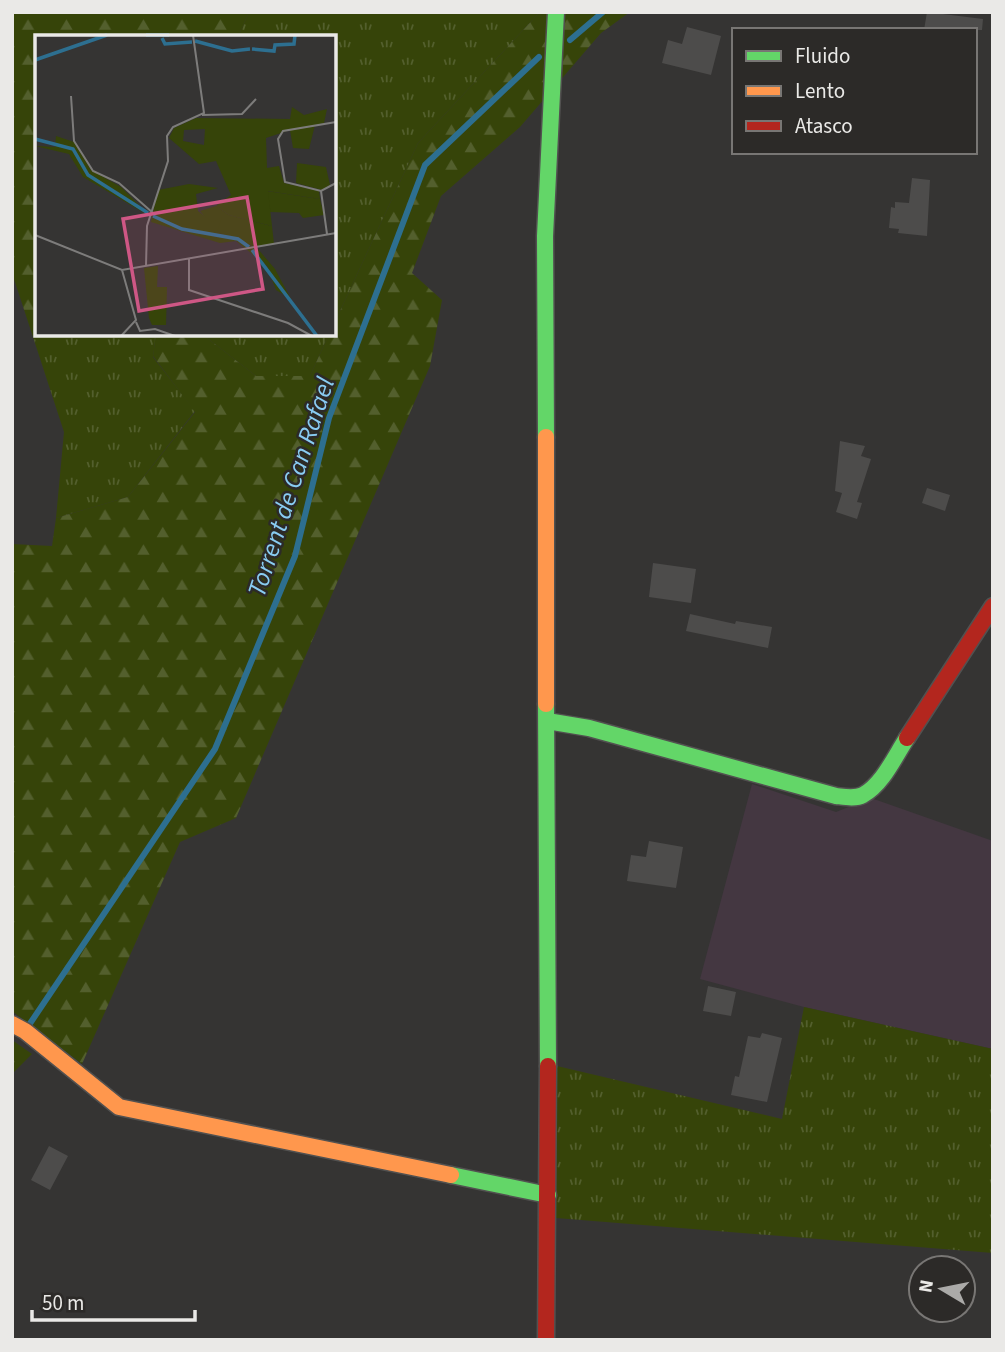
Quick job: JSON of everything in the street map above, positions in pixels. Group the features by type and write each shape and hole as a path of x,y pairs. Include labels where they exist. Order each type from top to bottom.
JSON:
{"street":[{"path":"546,1340 548,1195 545,236 556,12"},
{"path":"547,721 589,728 813,790 852,798 863,795 878,782 993,606"},
{"path":"12,1024 25,1031 119,1107 548,1195"}],"shaded area":[{"path":"752,784 836,812 871,798 993,841 993,1049 804,1007 700,979"}],"green space":[{"path":"12,12 249,12 239,35 35,35 33,337 12,273"},
{"path":"249,12 540,12 418,143 336,320 336,35 239,35"},
{"path":"540,12 630,12 601,33 520,127 441,196 412,273 442,300 430,366 236,818 180,842 82,1064 12,1011 12,544 52,546 56,518 128,497 195,412 153,356 156,336 205,336 256,376 310,376 328,336 336,336 336,320 418,143"},
{"path":"156,336 153,357 195,411 128,497 56,518 64,432 33,337"},
{"path":"205,336 328,336 310,376 256,376"},
{"path":"804,1007 993,1049 993,1253 556,1218 557,1066 782,1119"},
{"path":"12,1040 32,1054 12,1074"}],"building":[{"path":"927,12 983,19 982,30 924,28"},
{"path":"687,27 721,36 711,75 662,63 668,40 682,44"},
{"path":"912,178 930,180 927,236 898,233 899,229 889,228 891,207 895,208 895,202 909,203"},
{"path":"840,441 865,446 861,456 871,459 857,502 862,503 857,519 836,512 842,493 835,491"},
{"path":"927,488 950,495 945,511 922,503"},
{"path":"653,563 696,569 691,603 649,597"},
{"path":"690,614 735,624 736,621 772,627 768,648 686,631"},
{"path":"649,841 683,847 676,888 627,881 631,855 646,857"},
{"path":"708,986 736,992 731,1016 703,1011"},
{"path":"762,1033 782,1038 767,1102 731,1095 735,1076 739,1077 748,1036 760,1038"},
{"path":"49,1146 68,1156 50,1190 31,1180"}],"waterway":[{"name":"Torrent de Can Rafael","path":"570,40 603,12"},
{"name":"Torrent de Can Rafael","path":"29,1025 215,749 295,556 329,418 425,165 539,57"}],"traffic: fast":[{"path":"546,437 545,236 556,12"},
{"path":"546,704 548,1066"},
{"path":"547,721 589,728 836,796 850,797 863,795 877,784 907,738"},
{"path":"451,1175 548,1195"}],"traffic: slow":[{"path":"546,437 546,704"},
{"path":"12,1024 25,1031 119,1107 451,1175"}],"traffic: jam":[{"path":"907,738 993,606"},
{"path":"546,1340 548,1066"}]}
